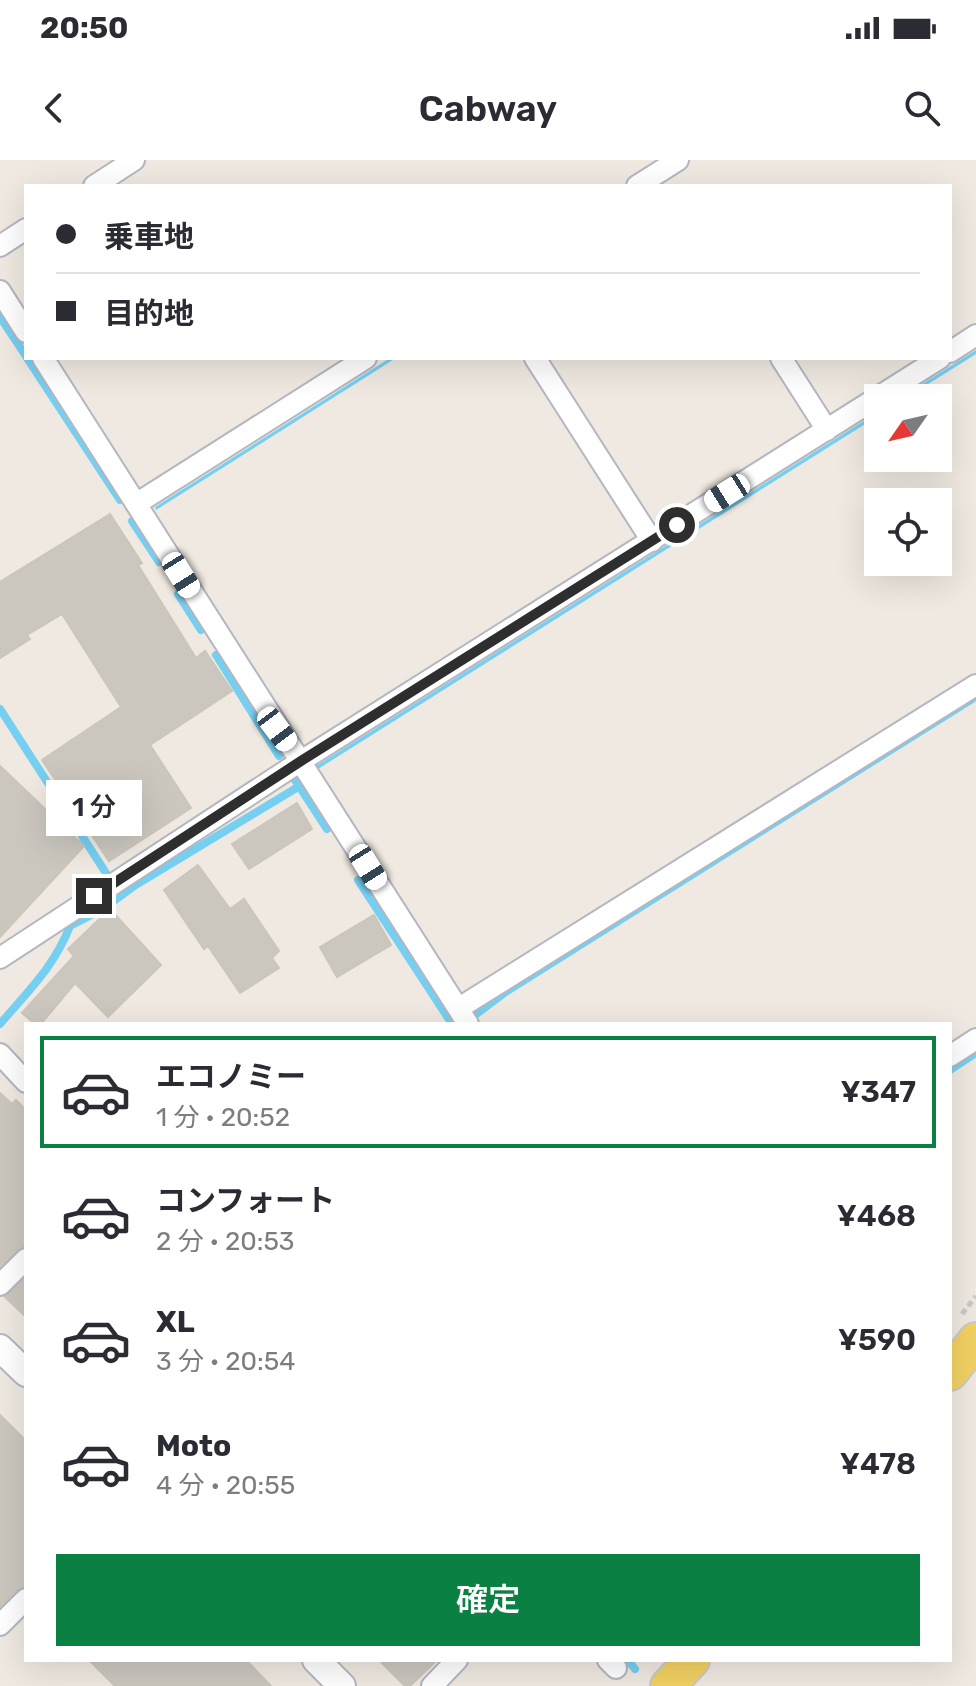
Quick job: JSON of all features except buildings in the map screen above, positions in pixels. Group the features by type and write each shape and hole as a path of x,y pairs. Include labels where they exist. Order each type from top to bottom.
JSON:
{"main road":[{"path":"952,1370 976,1340"},
{"path":"668,1686 690,1662"}],"street":[{"path":"97,184 134,160"},
{"path":"642,184 671,172"},
{"path":"0,246 24,230"},
{"path":"0,291 24,329"},
{"path":"952,351 976,335"},
{"path":"44,360 463,1016 976,685"},
{"path":"136,504 363,360"},
{"path":"536,360 652,541"},
{"path":"782,360 827,430"},
{"path":"0,958 301,761 937,360"},
{"path":"952,1055 976,1039"},
{"path":"0,1054 24,1080"},
{"path":"0,1285 24,1261"},
{"path":"0,1348 24,1371"},
{"path":"0,1625 24,1601"},
{"path":"318,1662 342,1686"},
{"path":"432,1686 455,1662"}],"water":[{"path":"976,350 976,354 928,384 922,384"},
{"path":"387,360 393,360 156,510 155,507"},
{"path":"864,421 864,425 318,769 316,766"}],"waterway":[{"path":"0,317 24,353"},
{"path":"28,360 120,500"},
{"path":"132,521 159,562"},
{"path":"178,594 201,630"},
{"path":"216,655 279,756"},
{"path":"475,1015 507,991 972,699"},
{"path":"0,709 106,873"},
{"path":"295,780 327,829"},
{"path":"0,1024 48,966 70,926 103,909 134,886 298,787"},
{"path":"358,880 451,1022"},
{"path":"952,1069 976,1053"},
{"path":"630,1662 635,1669"}],"route":[{"path":"94,896 301,761 677,525"}]}
